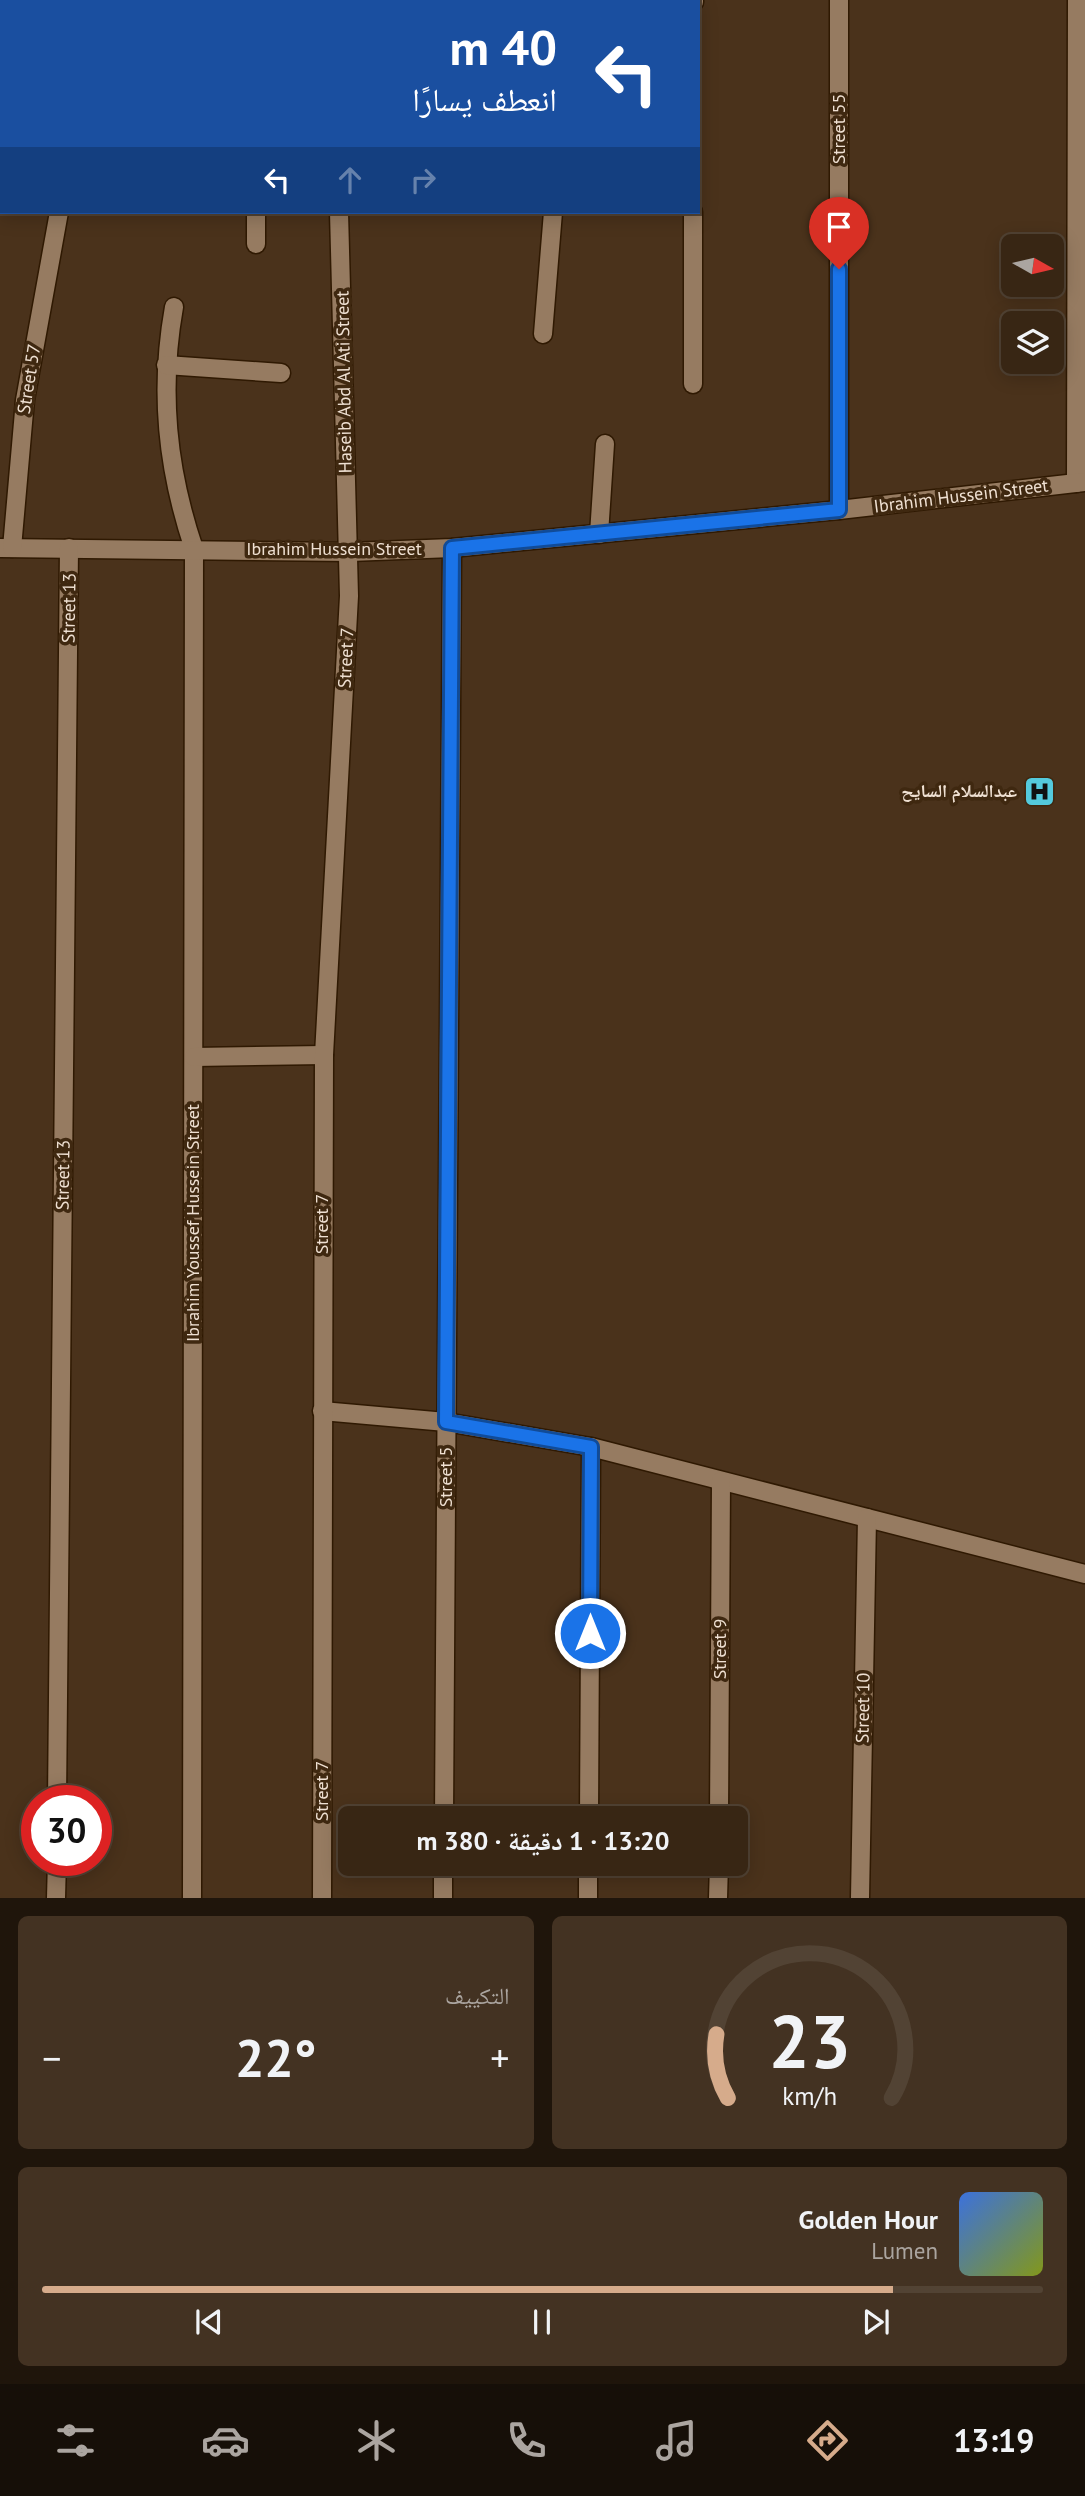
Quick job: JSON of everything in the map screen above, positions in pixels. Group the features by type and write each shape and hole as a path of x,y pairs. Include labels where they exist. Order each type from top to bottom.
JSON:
{"street":[{"name":"Street 55","path":"839,0 839,510"},
{"path":"1077,0 1080,482"},
{"name":"Street 57","path":"6,548 24,400 59,214"},
{"path":"256,214 256,244"},
{"name":"Haseib Abd Al Ati Street","path":"338,214 350,552"},
{"path":"543,334 553,214"},
{"path":"693,214 693,384"},
{"name":"Ibrahim Youssef Hussein Street","path":"174,307 166,365 165,412 179,505 194,550 192,1898"},
{"path":"166,365 281,373"},
{"path":"599,534 606,444"},
{"name":"Ibrahim Hussein Street","path":"6,548 350,552 452,548 839,510 1080,482"},
{"name":"Street 13","path":"57,1785 69,548"},
{"name":"Street 5","path":"444,1806 452,548"},
{"name":"Street 7","path":"322,1898 321,1411 324,1055 350,552"},
{"path":"194,1057 324,1055"},
{"path":"321,1411 446,1422 591,1447 1085,1574"},
{"path":"589,1806 591,1447"},
{"name":"Street 9","path":"719,1806 721,1481"},
{"name":"Street 10","path":"860,1898 867,1518"},
{"path":"56,1898 57,1876"},
{"path":"443,1876 443,1898"},
{"path":"588,1876 588,1898"},
{"path":"718,1898 719,1876"}],"place":[{"name":"عبدالسلام السايح","path":"1040,791"}],"route":[{"path":"590,1633 591,1447 519,1432 446,1422 452,548 839,510 839,269"}]}
